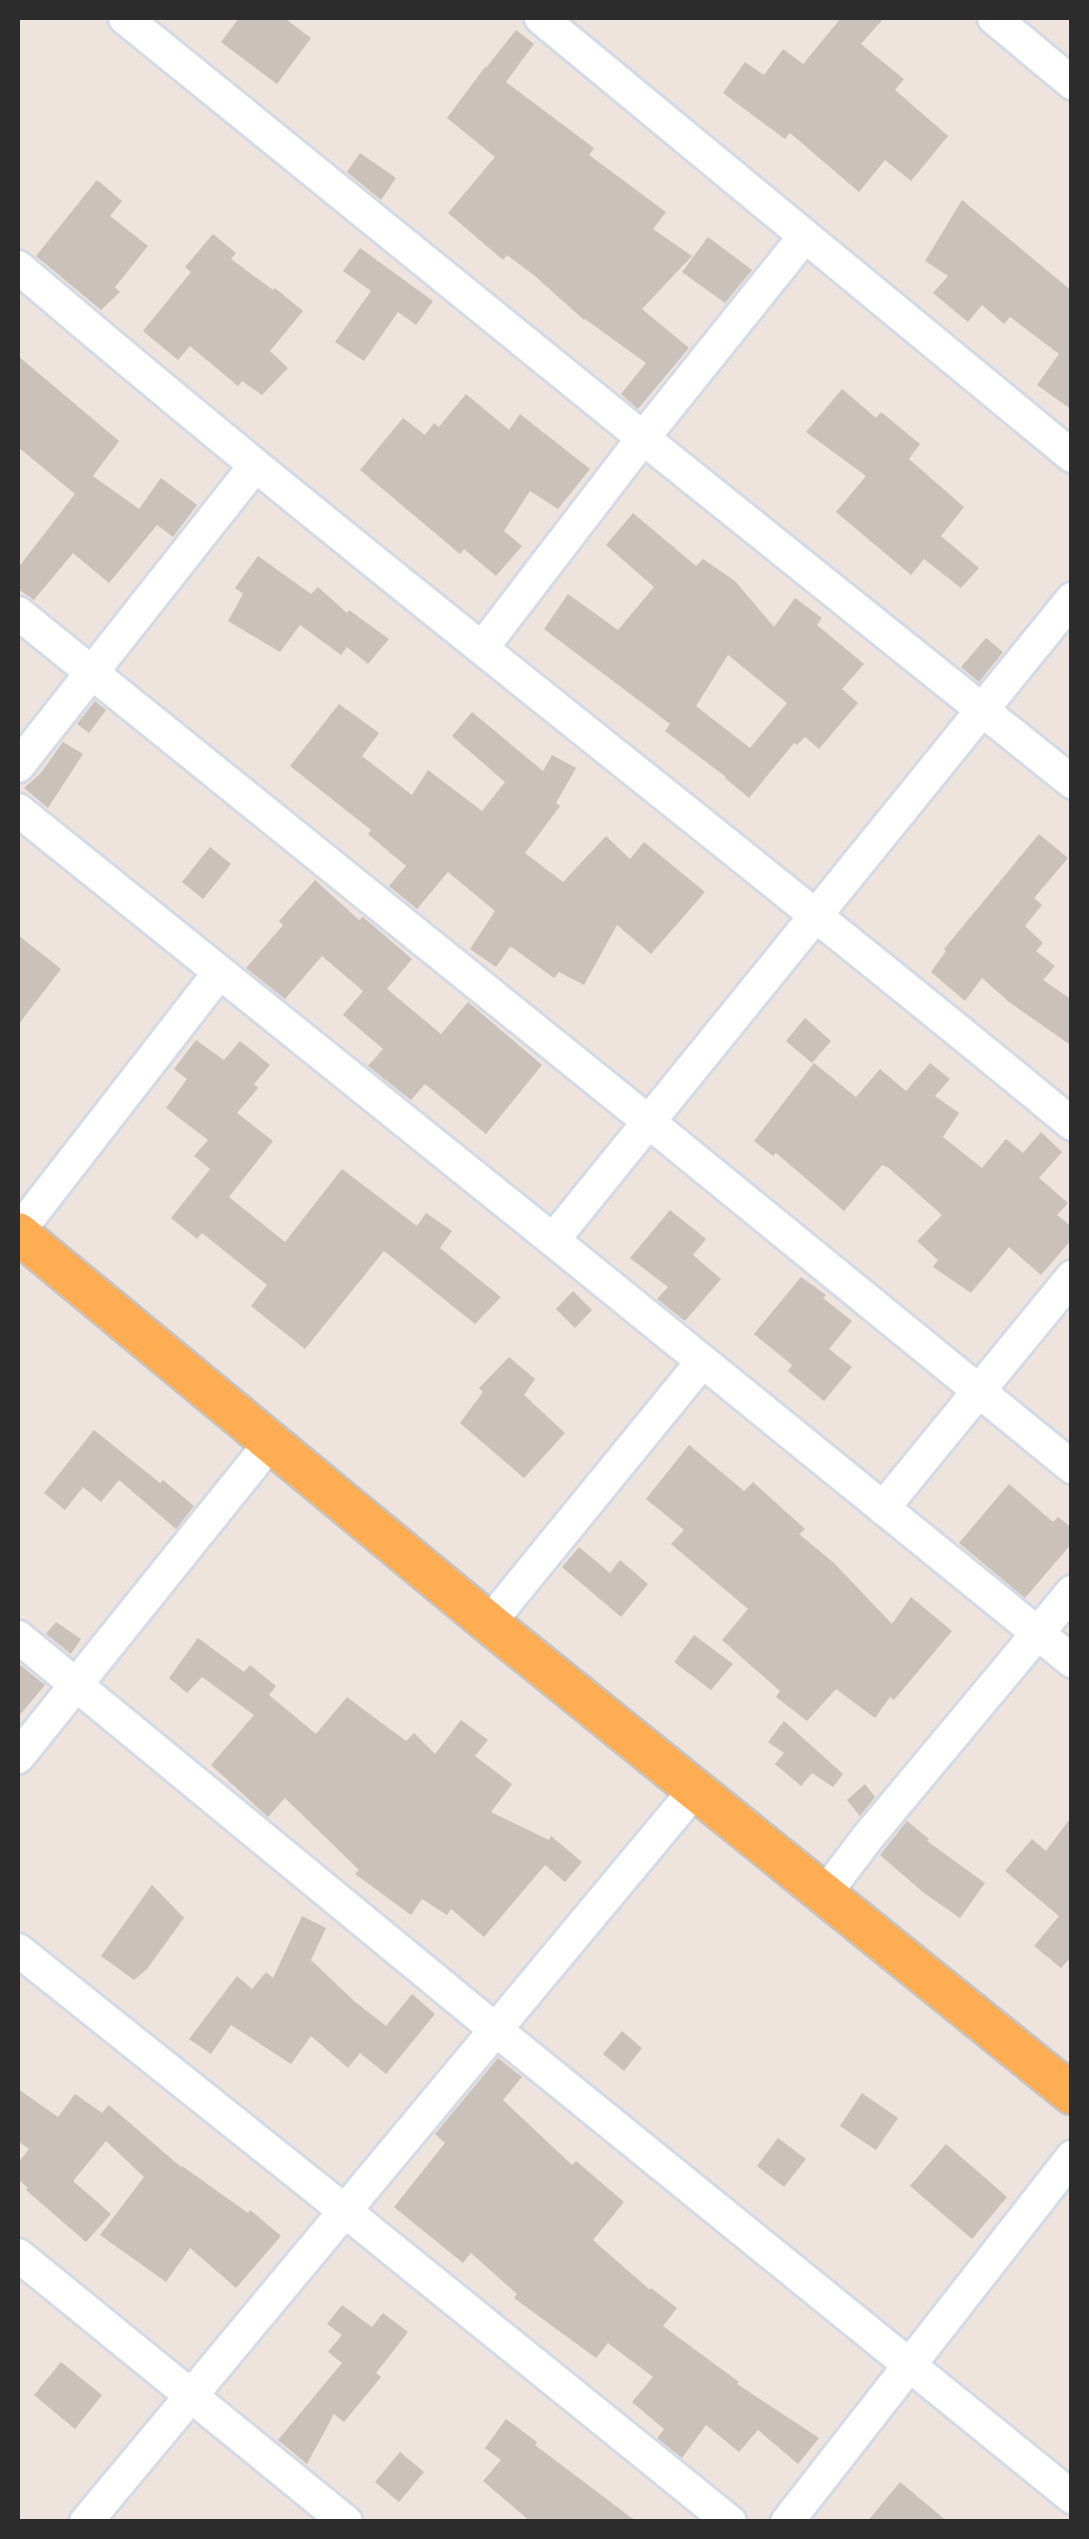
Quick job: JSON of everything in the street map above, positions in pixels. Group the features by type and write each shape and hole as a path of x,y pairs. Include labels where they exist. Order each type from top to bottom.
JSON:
{"main road":[{"path":"18,1233 489,1623 1072,2094"}],"street":[{"path":"126,18 1072,782"},
{"path":"541,18 1072,456"},
{"path":"994,18 1072,83"},
{"path":"482,648 642,438 805,236"},
{"path":"18,267 254,467 909,988 1072,1124"},
{"path":"18,766 254,467"},
{"path":"553,1240 1072,599"},
{"path":"18,613 1072,1467"},
{"path":"18,810 1072,1661"},
{"path":"18,1233 219,974"},
{"path":"883,1508 1072,1277"},
{"path":"489,1623 702,1362"},
{"path":"18,1757 272,1442"},
{"path":"824,1896 1072,1592"},
{"path":"18,1637 1072,2497"},
{"path":"86,2522 694,1790"},
{"path":"18,1950 730,2522"},
{"path":"787,2522 1072,2157"},
{"path":"18,2255 346,2522"}],"building":[{"path":"239,18 284,18 311,38 277,84 221,42"},
{"path":"841,18 884,18 861,44 904,79 895,90 948,136 911,181 885,160 859,192 790,133 785,139 723,93 745,62 764,75 783,49 803,64"},
{"path":"516,30 534,44 506,82 594,148 589,155 666,212 653,229 692,256 642,309 689,348 638,409 621,394 646,363 584,320 507,255 503,260 448,213 495,157 447,118"},
{"path":"360,153 396,178 381,200 347,172"},
{"path":"97,180 122,201 110,216 148,246 115,287 120,292 101,310 36,256"},
{"path":"962,200 1072,291 1072,410 1037,385 1059,354 1010,317 1004,324 982,305 968,322 933,293 948,276 925,261"},
{"path":"213,234 236,253 231,259 303,311 270,351 288,368 262,395 242,381 238,386 190,346 178,360 143,331 191,272 185,267"},
{"path":"708,237 752,270 725,303 682,272"},
{"path":"360,248 433,301 416,325 398,312 364,361 335,342 371,291 343,271"},
{"path":"18,356 119,441 93,476 139,509 161,478 197,505 173,537 157,525 109,583 73,553 34,600 18,589 18,568 75,494 18,447"},
{"path":"842,389 876,418 881,412 920,444 909,459 964,507 941,536 979,568 961,588 924,559 911,575 836,512 866,476 806,432"},
{"path":"466,394 509,430 520,414 590,469 558,509 530,491 504,531 522,546 496,576 464,549 460,554 360,470 403,418 425,435 434,423 439,427"},
{"path":"633,513 696,566 703,559 735,581 774,627 795,598 822,618 817,625 864,664 842,689 858,703 819,749 805,737 797,745 794,743 749,798 665,731 670,724 544,629 568,594 618,630 654,587 606,545","holes":["728,655 787,703 750,748 696,706"]},
{"path":"258,556 311,594 318,587 347,613 349,610 389,639 368,664 347,647 341,655 300,625 280,652 228,621 243,594 235,588"},
{"path":"986,638 1003,652 979,682 961,667"},
{"path":"95,701 106,710 89,733 77,724"},
{"path":"339,704 379,733 362,756 412,795 428,770 482,811 505,782 452,736 472,712 543,771 552,755 576,768 556,803 560,806 525,853 563,882 606,836 630,859 644,842 705,892 651,954 617,925 584,985 559,972 554,978 510,947 496,967 470,949 495,911 448,872 417,909 389,886 406,866 368,834 371,830 290,766"},
{"path":"63,742 83,754 48,808 24,788 40,774"},
{"path":"1039,834 1068,858 1034,898 1042,905 1025,926 1043,943 1036,951 1055,966 1043,980 1072,1000 1072,1046 982,978 965,1001 931,972 944,949"},
{"path":"210,847 231,864 203,899 182,882"},
{"path":"315,880 359,920 363,917 412,959 387,989 441,1034 468,1002 542,1065 486,1134 425,1084 411,1100 368,1066 383,1049 343,1015 363,991 322,956 285,999 246,968 283,925 279,921"},
{"path":"18,935 61,969 18,1025"},
{"path":"805,1018 831,1041 812,1063 786,1041"},
{"path":"196,1040 224,1060 240,1041 270,1065 254,1084 258,1088 237,1113 273,1141 229,1197 285,1242 342,1169 417,1226 426,1213 452,1231 440,1248 501,1297 475,1324 384,1251 305,1349 251,1306 267,1285 202,1233 197,1239 171,1218 210,1169 194,1156 208,1140 166,1108 187,1079 174,1069"},
{"path":"814,1063 856,1097 880,1069 906,1091 930,1063 950,1079 935,1096 959,1113 943,1137 982,1168 1006,1139 1023,1153 1041,1132 1062,1152 1039,1178 1068,1203 1057,1215 1072,1227 1072,1239 1041,1275 1009,1247 971,1293 933,1267 938,1260 917,1241 942,1215 889,1168 882,1165 844,1211 776,1153 773,1156 754,1141"},
{"path":"670,1210 706,1239 693,1255 721,1279 685,1321 657,1299 668,1287 630,1258"},
{"path":"801,1277 852,1321 829,1349 852,1367 824,1401 788,1371 792,1365 754,1334"},
{"path":"573,1291 592,1310 575,1328 556,1309"},
{"path":"509,1357 535,1379 524,1395 565,1433 524,1478 460,1423 483,1392 479,1388"},
{"path":"94,1430 194,1506 176,1529 119,1480 101,1502 83,1487 65,1510 44,1493"},
{"path":"689,1445 744,1491 753,1482 805,1529 799,1534 834,1563 892,1624 911,1597 952,1631 875,1718 836,1689 807,1721 776,1697 780,1691 722,1640 748,1609 671,1544 684,1530 646,1499"},
{"path":"1009,1484 1053,1522 1058,1517 1072,1528 1072,1543 1025,1598 959,1543"},
{"path":"579,1547 610,1573 620,1560 648,1584 621,1617 562,1567"},
{"path":"56,1622 81,1639 71,1654 46,1634"},
{"path":"694,1635 733,1664 711,1690 674,1662"},
{"path":"198,1638 244,1672 250,1665 276,1686 269,1695 316,1734 347,1697 406,1741 414,1733 435,1754 461,1720 488,1740 475,1756 512,1784 491,1812 549,1840 551,1836 582,1862 565,1882 545,1865 484,1937 451,1909 447,1915 422,1899 411,1915 355,1874 359,1870 285,1798 268,1817 211,1765 254,1715 202,1677 187,1693 169,1678"},
{"path":"20,1665 45,1685 18,1717 18,1668"},
{"path":"784,1721 843,1774 833,1787 812,1773 801,1786 775,1764 784,1753 768,1742"},
{"path":"865,1784 875,1797 860,1816 847,1800"},
{"path":"1072,1816 1072,1956 1061,1968 1034,1946 1059,1916 1005,1871 1032,1839 1046,1851"},
{"path":"907,1821 927,1841 985,1883 960,1918 880,1855"},
{"path":"152,1885 184,1918 147,1969 134,1980 101,1956"},
{"path":"302,1916 326,1928 311,1960 386,2026 412,1994 435,2014 386,2074 360,2053 348,2068 311,2036 291,2064 231,2025 211,2054 189,2039 237,1976 252,1989 266,1972 273,1978"},
{"path":"622,2031 642,2048 624,2071 603,2054"},
{"path":"498,2058 522,2077 503,2100 572,2165 576,2161 624,2202 593,2240 677,2308 663,2326 737,2384 819,2438 798,2464 758,2430 739,2452 706,2425 682,2458 657,2438 664,2429 632,2402 653,2377 608,2343 596,2358 514,2298 517,2294 471,2253 463,2263 394,2207 445,2143 435,2134"},
{"path":"18,2089 58,2117 75,2094 102,2113 109,2105 181,2167 248,2213 250,2210 281,2236 236,2288 190,2248 166,2282 100,2235 144,2177 106,2141 73,2181 111,2214 86,2242 18,2179 18,2163 29,2149 18,2141"},
{"path":"862,2093 898,2118 876,2150 840,2126"},
{"path":"778,2138 806,2159 784,2187 757,2166"},
{"path":"946,2144 1007,2197 972,2239 910,2186"},
{"path":"342,2305 372,2327 383,2313 408,2332 376,2373 381,2377 344,2422 334,2414 307,2464 278,2440 342,2363 328,2352 342,2335 327,2324"},
{"path":"61,2362 102,2395 75,2429 34,2395"},
{"path":"506,2419 637,2522 531,2522 483,2481 501,2460 485,2448"},
{"path":"400,2452 424,2472 399,2502 375,2482"},
{"path":"900,2482 948,2522 867,2522"}]}
